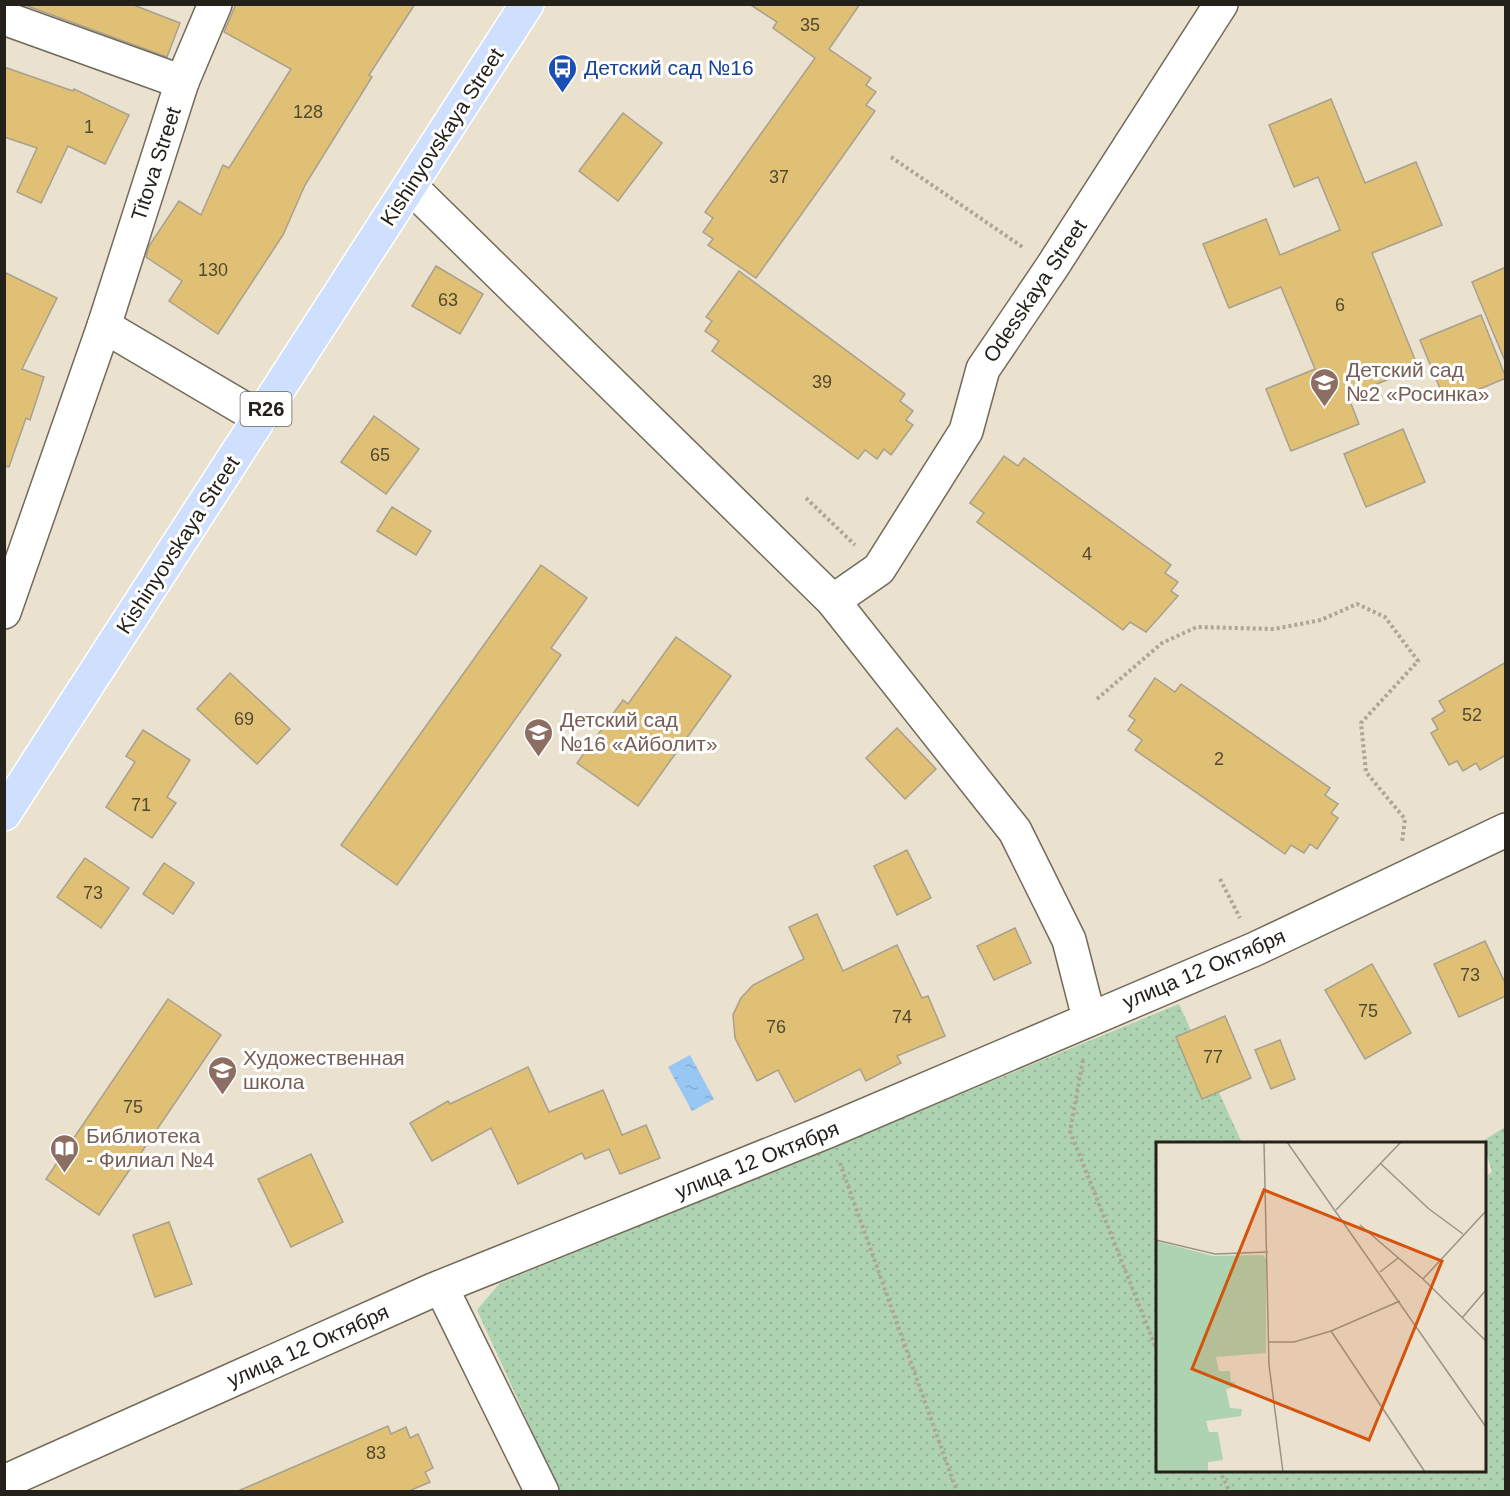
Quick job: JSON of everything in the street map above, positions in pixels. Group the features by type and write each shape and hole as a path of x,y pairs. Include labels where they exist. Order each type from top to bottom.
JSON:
{"main road":[{"name":"Kishinyovskaya Street","path":"4,814 527,4"}],"street":[{"name":"Titova Street","path":"4,612 104,326 182,82 215,4"},
{"name":"Odesskaya Street","path":"833,601 879,569 966,431 983,369 1052,267 1221,4"},
{"path":"4,18 182,82"},
{"path":"410,186 833,601 1015,831 1069,940 1089,1018"},
{"path":"104,326 260,418"},
{"name":"улица 12 Октября","path":"4,1482 441,1287 828,1131 1256,948 1506,830"},
{"path":"441,1287 542,1491"}],"path":[{"path":"891,158 1052,267"},
{"path":"806,498 879,569"},
{"path":"1097,699 1162,643 1197,627 1274,629 1321,620 1358,604 1385,617 1418,661 1361,723 1366,772 1406,819 1397,882"},
{"path":"1220,879 1256,948"},
{"path":"1089,1018 1079,1093 1070,1131 1156,1348"},
{"path":"828,1131 957,1491"},
{"path":"1220,1472 1230,1491"}],"green space":[{"path":"1179,1004 1242,1142 1156,1142 1156,1472 1486,1472 1486,1176 1492,1172 1486,1142 1481,1142 1505,1127 1505,1491 557,1491 477,1310 500,1283"}],"water":[{"path":"690,1055 714,1099 692,1111 668,1067"}],"building":[{"path":"22,4 131,4 180,23 167,57"},
{"path":"236,4 415,4 369,75 372,77 305,185 283,235 218,334 169,301 182,281 146,257 149,246 179,201 201,215 223,165 229,168 291,69 224,32"},
{"path":"749,4 860,4 829,49 871,78 866,85 876,92 866,105 875,111 756,278 708,245 713,239 703,232 713,218 705,212 815,58 773,28 777,22"},
{"path":"4,67 73,91 74,89 129,115 105,164 68,146 41,203 17,192 37,148 4,137"},
{"path":"1331,99 1365,183 1416,162 1442,225 1372,253 1418,367 1348,396 1359,424 1291,451 1266,389 1315,369 1281,287 1229,308 1203,244 1266,219 1280,255 1340,230 1318,177 1294,187 1269,125"},
{"path":"623,113 662,143 618,201 579,171"},
{"path":"436,266 483,294 460,334 412,306"},
{"path":"1506,267 1506,361 1505,361 1472,282"},
{"path":"739,271 905,394 900,401 913,411 906,420 913,425 891,455 884,449 877,459 865,450 858,459 712,351 719,341 705,331 712,321 706,317"},
{"path":"4,272 57,298 22,369 44,377 30,420 26,418 9,467 4,466"},
{"path":"1481,315 1506,378 1446,403 1420,340"},
{"path":"374,416 419,449 386,494 341,462"},
{"path":"1403,429 1425,482 1366,507 1344,454"},
{"path":"1004,456 1018,466 1024,458 1171,565 1165,573 1178,582 1171,591 1178,596 1146,632 1130,622 1123,630 977,522 984,513 970,503"},
{"path":"392,507 431,531 416,555 377,531"},
{"path":"541,565 587,598 551,648 561,655 397,885 341,845"},
{"path":"676,637 731,676 638,806 577,763 623,700 628,704"},
{"path":"1506,662 1506,755 1480,770 1476,763 1463,771 1457,761 1449,765 1431,733 1438,729 1432,719 1445,711 1439,701"},
{"path":"230,673 290,729 257,764 197,709"},
{"path":"1155,678 1175,692 1181,684 1330,788 1325,795 1338,804 1331,813 1338,818 1317,849 1310,844 1304,853 1291,845 1285,854 1135,750 1142,740 1128,730 1135,720 1129,716"},
{"path":"897,728 936,769 905,799 866,758"},
{"path":"143,730 190,760 167,797 176,803 152,838 106,807 135,762 126,756"},
{"path":"907,850 931,898 897,915 874,866"},
{"path":"85,858 129,888 101,928 57,897"},
{"path":"164,863 194,883 173,914 143,894"},
{"path":"817,914 843,971 897,945 922,998 928,996 945,1036 897,1056 901,1063 866,1081 860,1069 795,1102 778,1070 757,1081 735,1038 733,1015 741,998 753,985 804,959 789,927"},
{"path":"1015,928 1031,963 994,980 977,946"},
{"path":"1485,941 1506,985 1506,996 1459,1017 1434,964"},
{"path":"1372,964 1411,1033 1365,1059 1325,990"},
{"path":"168,999 221,1035 99,1215 46,1179"},
{"path":"1225,1016 1251,1078 1202,1099 1176,1037"},
{"path":"1280,1040 1295,1079 1271,1089 1255,1050"},
{"path":"528,1067 549,1112 603,1090 622,1135 646,1125 660,1158 620,1174 609,1149 585,1159 582,1153 518,1184 491,1128 432,1161 410,1123 448,1101 450,1104"},
{"path":"311,1154 343,1222 291,1247 258,1179"},
{"path":"169,1222 192,1284 155,1297 133,1235"},
{"path":"388,1426 391,1434 406,1427 410,1438 418,1434 433,1468 425,1472 430,1482 409,1491 238,1491"}],"place":[{"name":"Детский сад №16","path":"563,94"},
{"name":"Детский сад №2 «Росинка»","path":"1325,408"},
{"name":"Детский сад №16 «Айболит»","path":"539,758"},
{"name":"Художественная школа","path":"222,1096"},
{"name":"Библиотека - Филиал №4","path":"65,1174"}]}
